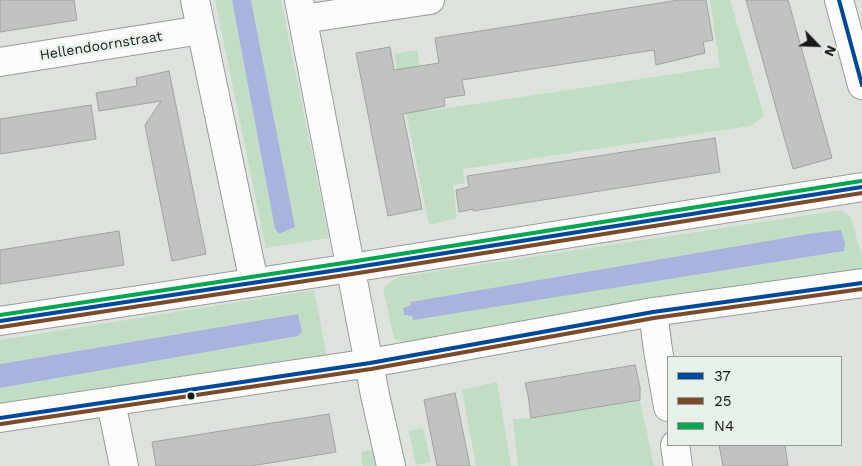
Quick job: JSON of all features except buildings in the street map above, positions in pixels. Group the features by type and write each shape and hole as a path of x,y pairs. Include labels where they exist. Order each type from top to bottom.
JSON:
{"street":[{"path":"195,0 254,282"},
{"path":"391,466 375,395 301,9 430,0"},
{"path":"838,0 862,85"},
{"name":"Hellendoornstraat","path":"0,62 201,30"},
{"path":"0,321 862,188"},
{"path":"0,418 370,363 653,312 862,283"},
{"path":"653,312 667,401"},
{"path":"110,402 124,466"},
{"path":"675,446 678,466"}],"green space":[{"path":"215,0 232,0 275,229 279,234 295,227 251,0 281,0 329,238 266,248"},
{"path":"710,0 730,0 764,116 750,126 463,169 465,183 453,185 457,218 429,225 394,54 417,50 428,111 720,67"},
{"path":"842,210 851,218 862,257 862,266 858,271 411,344 394,339 383,288 398,277","holes":["841,231 844,251 413,319 412,316 404,315 403,308 411,305 410,302 814,233"]},
{"path":"314,290 327,357 0,408 0,388 298,336 298,314 0,364 0,340"},
{"path":"497,382 511,466 476,466 462,390"},
{"path":"640,400 654,466 518,466 513,419 530,418"},
{"path":"423,428 431,462 416,465 409,431"},
{"path":"375,449 378,466 363,466 361,452"}],"water":[{"path":"232,0 251,0 295,227 279,234 275,229"},
{"path":"841,230 845,243 844,251 413,320 412,316 404,315 403,308 411,305 410,302"},
{"path":"298,314 302,332 298,336 0,388 0,364"}],"transit line":[{"name":"37","path":"839,0 862,85"},
{"name":"N4","path":"0,315 861,181"},
{"name":"37","path":"0,321 351,268 862,187"},
{"name":"25","path":"1,327 352,274 862,193"},
{"name":"37","path":"0,418 370,363 653,312 862,283"},
{"name":"25","path":"1,424 371,369 654,318 862,289"}]}
